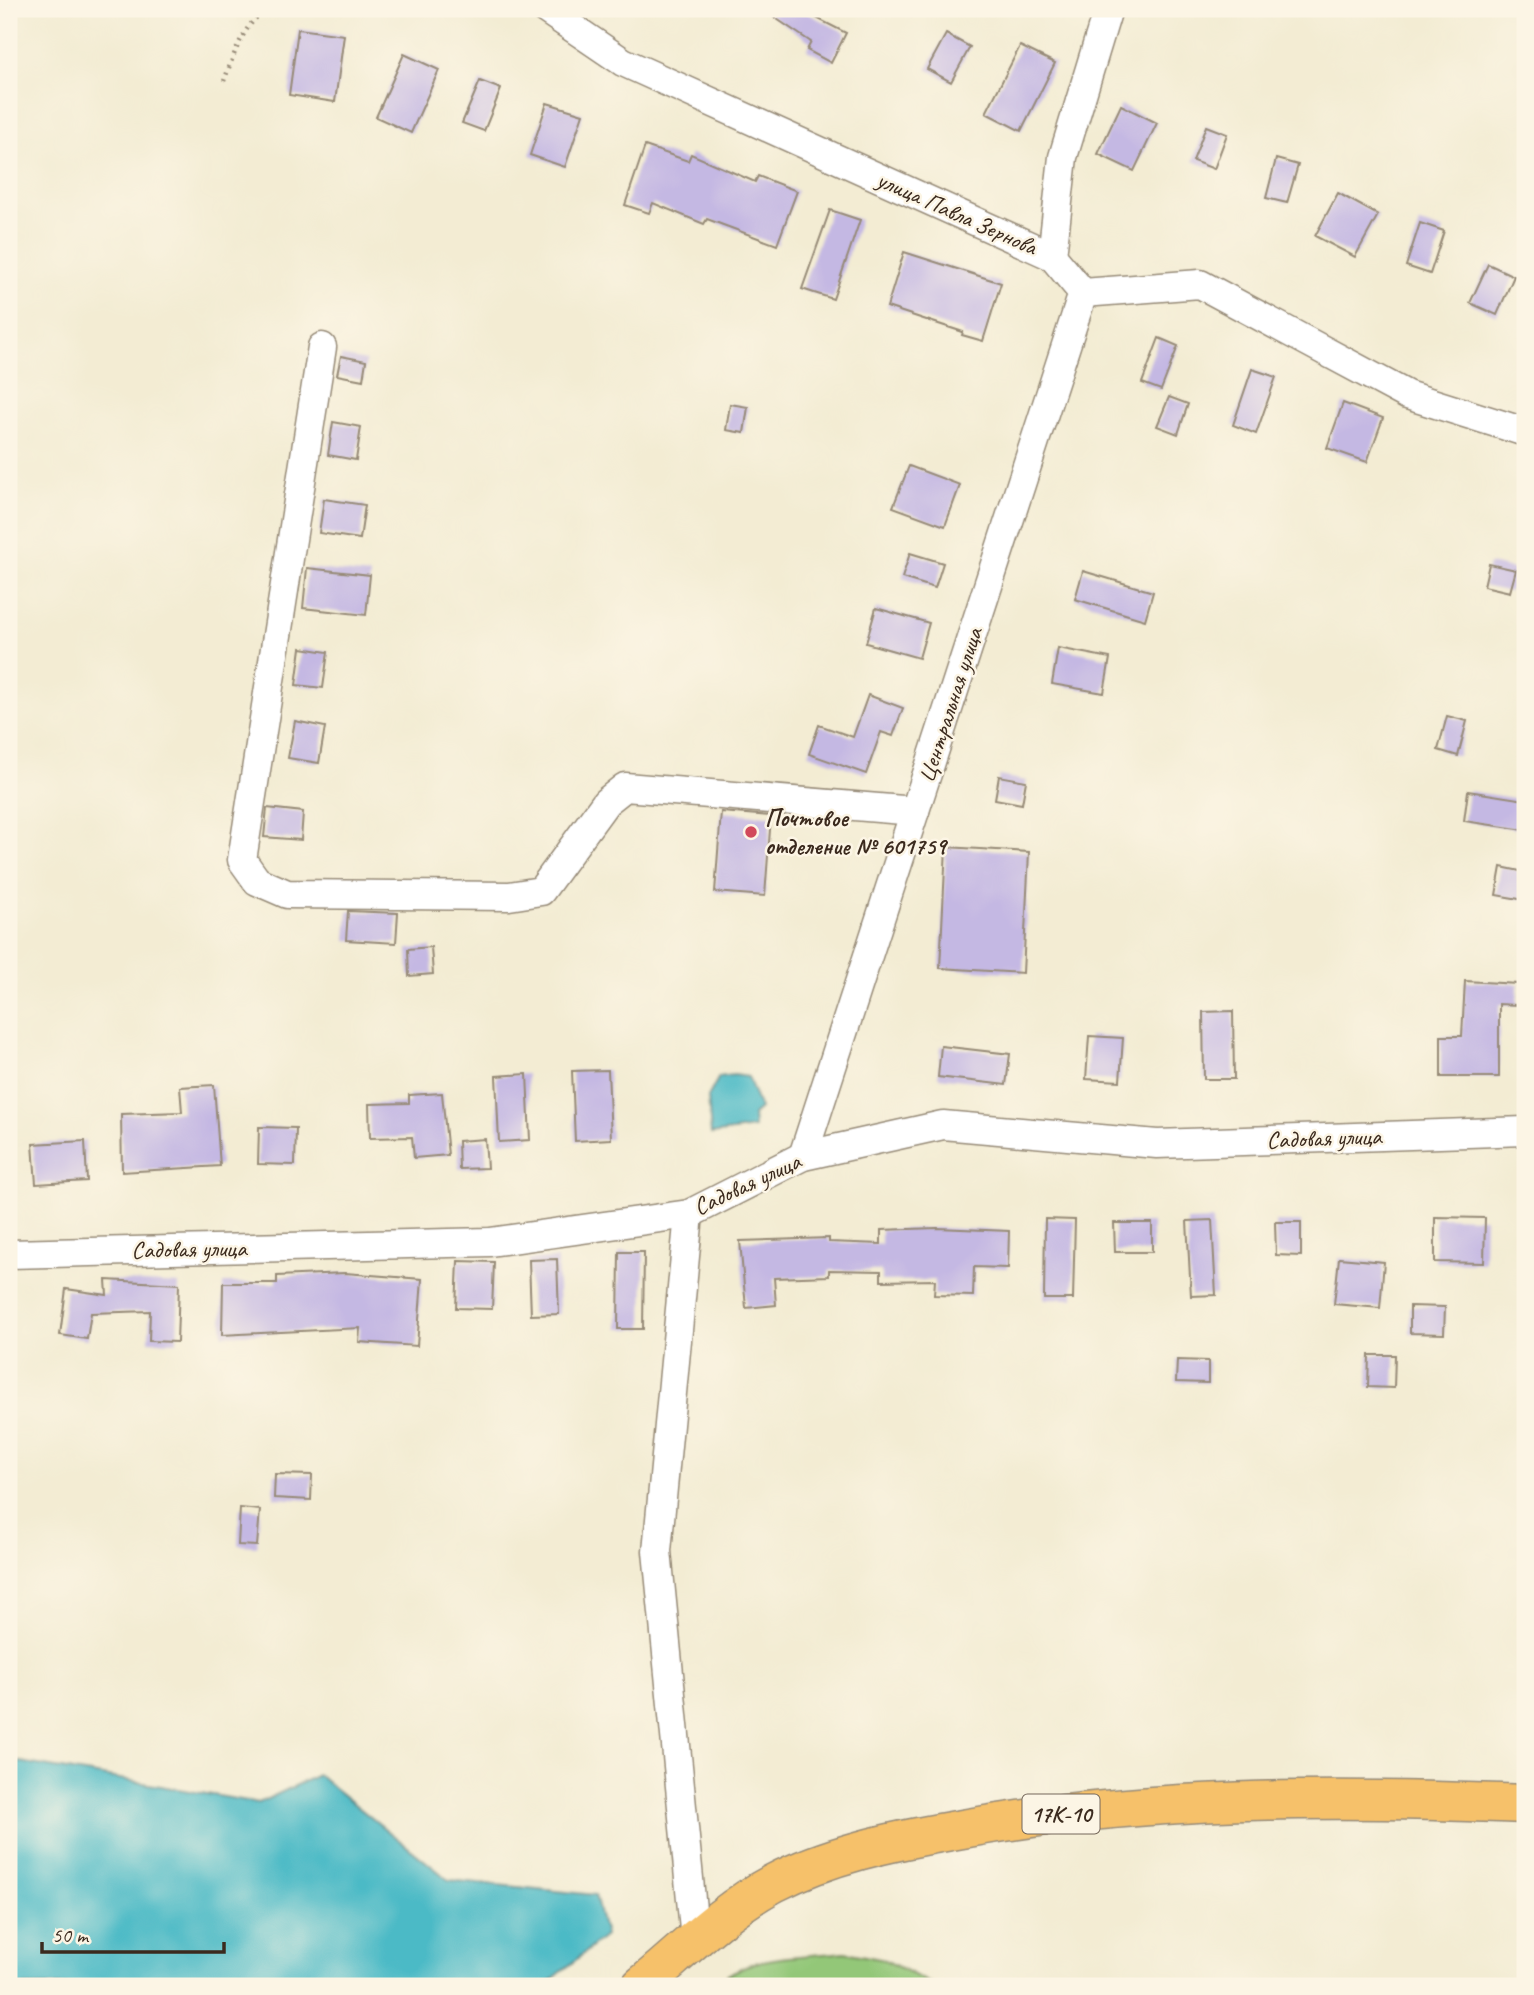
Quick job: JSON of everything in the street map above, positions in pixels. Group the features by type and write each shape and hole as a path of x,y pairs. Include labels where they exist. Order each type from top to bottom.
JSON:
{"main road":[{"name":"17К-10","path":"641,1986 741,1902 809,1868 919,1837 980,1825 1055,1815 1187,1804 1304,1801 1525,1804"}],"street":[{"name":"улица Павла Зернова","path":"545,9 623,62 1052,256 1083,293"},
{"path":"1052,256 1063,157 1108,9"},
{"path":"1083,293 1200,284 1407,395 1525,432"},
{"name":"Центральная улица","path":"803,1156 1083,293"},
{"path":"322,347 242,860 257,881 287,894 509,896 541,891 606,802 625,788 915,811"},
{"name":"Садовая улица","path":"9,1254 491,1242 689,1214 803,1156 943,1125 1157,1144 1525,1131"},
{"path":"667,1986 695,1940 657,1551 689,1214"}],"path":[{"path":"224,80 244,35 256,16 268,9"}],"green space":[{"path":"845,1952 885,1960 935,1986 716,1986 727,1975 758,1962"}],"water":[{"path":"719,1077 748,1077 760,1109 753,1115 754,1128 711,1134 708,1097"},
{"path":"9,1760 259,1803 318,1775 449,1880 595,1895 605,1936 544,1986 9,1986"}],"building":[{"path":"762,9 799,9 846,33 831,63 807,50 811,42"},
{"path":"298,29 344,35 335,102 289,95"},
{"path":"946,34 970,47 951,82 927,69"},
{"path":"1020,46 1055,63 1021,131 986,113"},
{"path":"404,54 439,70 411,133 376,117"},
{"path":"480,81 501,89 484,131 462,123"},
{"path":"547,103 583,114 565,167 530,155"},
{"path":"1121,105 1157,123 1134,171 1098,154"},
{"path":"1206,126 1227,134 1214,169 1193,161"},
{"path":"645,146 688,161 691,154 755,182 758,176 797,191 777,245 707,219 704,224 653,203 649,213 625,205"},
{"path":"1276,159 1298,165 1287,203 1266,198"},
{"path":"1338,193 1378,215 1355,257 1315,236"},
{"path":"830,210 860,220 833,299 802,289"},
{"path":"1420,223 1444,231 1430,274 1406,266"},
{"path":"904,252 1001,283 983,341 887,307"},
{"path":"1488,264 1514,276 1497,315 1470,303"},
{"path":"1159,338 1178,346 1161,390 1142,383"},
{"path":"341,356 366,361 363,380 337,375"},
{"path":"1252,369 1276,377 1256,434 1233,425"},
{"path":"1169,397 1188,404 1178,434 1157,426"},
{"path":"1343,403 1383,418 1367,462 1327,448"},
{"path":"730,404 748,407 744,433 726,430"},
{"path":"333,422 361,427 356,460 328,455"},
{"path":"909,466 960,485 945,526 893,507"},
{"path":"324,499 365,505 360,539 319,533"},
{"path":"910,553 943,563 935,588 902,578"},
{"path":"1489,564 1516,570 1510,592 1484,586"},
{"path":"307,568 370,575 366,615 303,608"},
{"path":"1083,571 1153,592 1145,620 1075,599"},
{"path":"876,608 929,623 919,658 866,643"},
{"path":"301,648 328,652 323,688 296,685"},
{"path":"1058,648 1110,658 1104,693 1052,684"},
{"path":"868,695 903,708 893,736 881,732 866,774 809,754 819,725 853,737"},
{"path":"1447,716 1467,721 1458,756 1438,750"},
{"path":"295,721 325,727 319,763 288,758"},
{"path":"999,776 1026,781 1022,804 995,799"},
{"path":"1468,791 1525,800 1525,830 1464,821"},
{"path":"267,808 303,812 301,840 264,837"},
{"path":"721,812 771,816 765,896 715,892"},
{"path":"946,847 1029,852 1023,973 940,968"},
{"path":"1501,867 1525,872 1525,900 1496,895"},
{"path":"348,911 398,913 396,943 346,940"},
{"path":"431,947 433,974 409,976 408,949"},
{"path":"1465,981 1518,984 1517,1005 1499,1004 1499,1077 1441,1077 1441,1036 1462,1036"},
{"path":"1233,1011 1234,1079 1204,1079 1203,1012"},
{"path":"1089,1036 1123,1038 1120,1081 1086,1079"},
{"path":"941,1046 1010,1054 1006,1085 938,1077"},
{"path":"608,1070 611,1139 575,1141 572,1071"},
{"path":"527,1074 530,1140 499,1142 496,1076"},
{"path":"214,1085 220,1166 122,1172 121,1114 182,1112 180,1087"},
{"path":"442,1093 448,1155 414,1158 412,1137 370,1138 369,1104 409,1103 409,1095"},
{"path":"259,1127 296,1128 295,1165 258,1164"},
{"path":"485,1139 487,1168 459,1169 458,1141"},
{"path":"85,1141 87,1181 36,1184 33,1144"},
{"path":"1435,1217 1485,1218 1484,1263 1435,1262"},
{"path":"1045,1219 1075,1220 1073,1299 1044,1299"},
{"path":"1212,1220 1216,1295 1191,1296 1187,1221"},
{"path":"1275,1222 1301,1222 1301,1256 1276,1255"},
{"path":"1114,1223 1152,1223 1152,1252 1115,1252"},
{"path":"937,1228 1009,1231 1008,1268 974,1267 973,1296 934,1295 935,1280 881,1281 881,1271 829,1270 829,1276 774,1278 776,1305 746,1308 740,1241 829,1238 829,1242 881,1244 881,1230"},
{"path":"619,1252 644,1252 643,1329 618,1329"},
{"path":"1339,1258 1384,1262 1380,1308 1334,1304"},
{"path":"557,1259 559,1314 531,1315 529,1260"},
{"path":"458,1261 494,1262 492,1309 456,1308"},
{"path":"345,1273 422,1279 417,1346 359,1342 360,1328 222,1335 223,1283 277,1283 277,1276"},
{"path":"106,1280 179,1284 177,1342 149,1341 150,1311 91,1313 87,1339 60,1335 66,1289 107,1295"},
{"path":"1410,1306 1445,1307 1444,1334 1410,1333"},
{"path":"1369,1355 1395,1355 1394,1388 1368,1387"},
{"path":"1177,1360 1208,1361 1208,1383 1176,1382"},
{"path":"275,1474 312,1475 311,1500 274,1498"},
{"path":"240,1508 260,1510 257,1546 238,1545"}],"place":[{"name":"Почтовое отделение № 601759","path":"751,832"}]}
